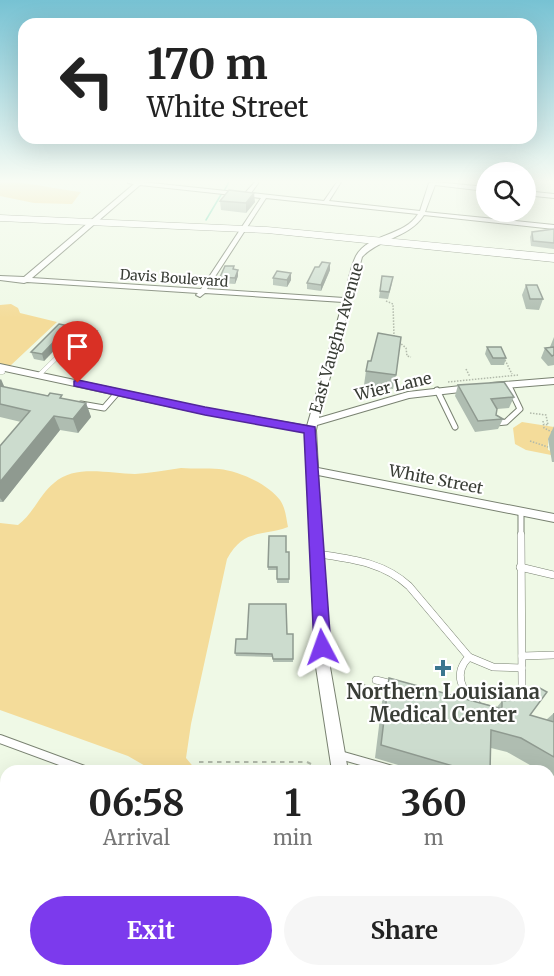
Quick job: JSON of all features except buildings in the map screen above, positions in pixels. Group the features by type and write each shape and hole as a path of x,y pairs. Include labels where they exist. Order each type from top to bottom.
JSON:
{"highway":[{"path":"216,228 382,239 554,258"}],"street":[{"path":"23,282 85,228"},
{"name":"East Vaughn Avenue","path":"339,765 323,667 311,470 311,426 359,257 364,250 382,239 408,228"},
{"path":"201,293 244,229"},
{"name":"Davis Boulevard","path":"0,280 345,303"},
{"path":"2,371 39,375 205,411 311,426"},
{"name":"Wier Lane","path":"311,426 440,387 554,381"},
{"name":"White Street","path":"311,470 554,518"}],"lane":[{"path":"39,375 79,336"},
{"path":"496,423 506,422 520,410 508,384"},
{"path":"440,387 455,427"},
{"path":"69,401 104,408 118,392"},
{"path":"509,709 517,701 522,691 520,511"},
{"path":"316,554 393,571 469,657 493,667 522,668"},
{"path":"520,567 554,575"},
{"path":"522,656 554,655"},
{"path":"469,657 462,664 460,681 464,692 483,708"},
{"path":"374,683 399,686"},
{"path":"461,702 476,703"},
{"path":"0,739 71,765"},
{"path":"337,754 375,765"}],"path":[{"path":"386,302 393,304 394,337 406,348 407,356 411,357"},
{"path":"500,358 504,359 513,375"},
{"path":"466,369 470,378"},
{"path":"440,387 470,378 522,376"},
{"path":"530,413 546,415 548,424 543,422 544,428 554,434"},
{"path":"531,441 548,447"},
{"path":"361,684 374,683"},
{"path":"200,762 307,762 313,765"}],"shaded area":[{"path":"11,304 18,308 20,313 57,322 10,366 0,364 0,305"},
{"path":"522,422 554,427 548,440 548,450 551,451 551,455 526,450 515,444 513,428"},
{"path":"181,468 227,470 244,475 261,484 275,494 285,510 288,527 247,538 233,549 227,559 191,724 186,758 192,765 144,765 128,756 0,710 0,523 18,525 49,488 62,477 93,471 135,474"}],"place":[{"name":"Northern Louisiana Medical Center","path":"443,668"}],"route":[{"path":"78,383 205,411 310,430 322,647"}]}
